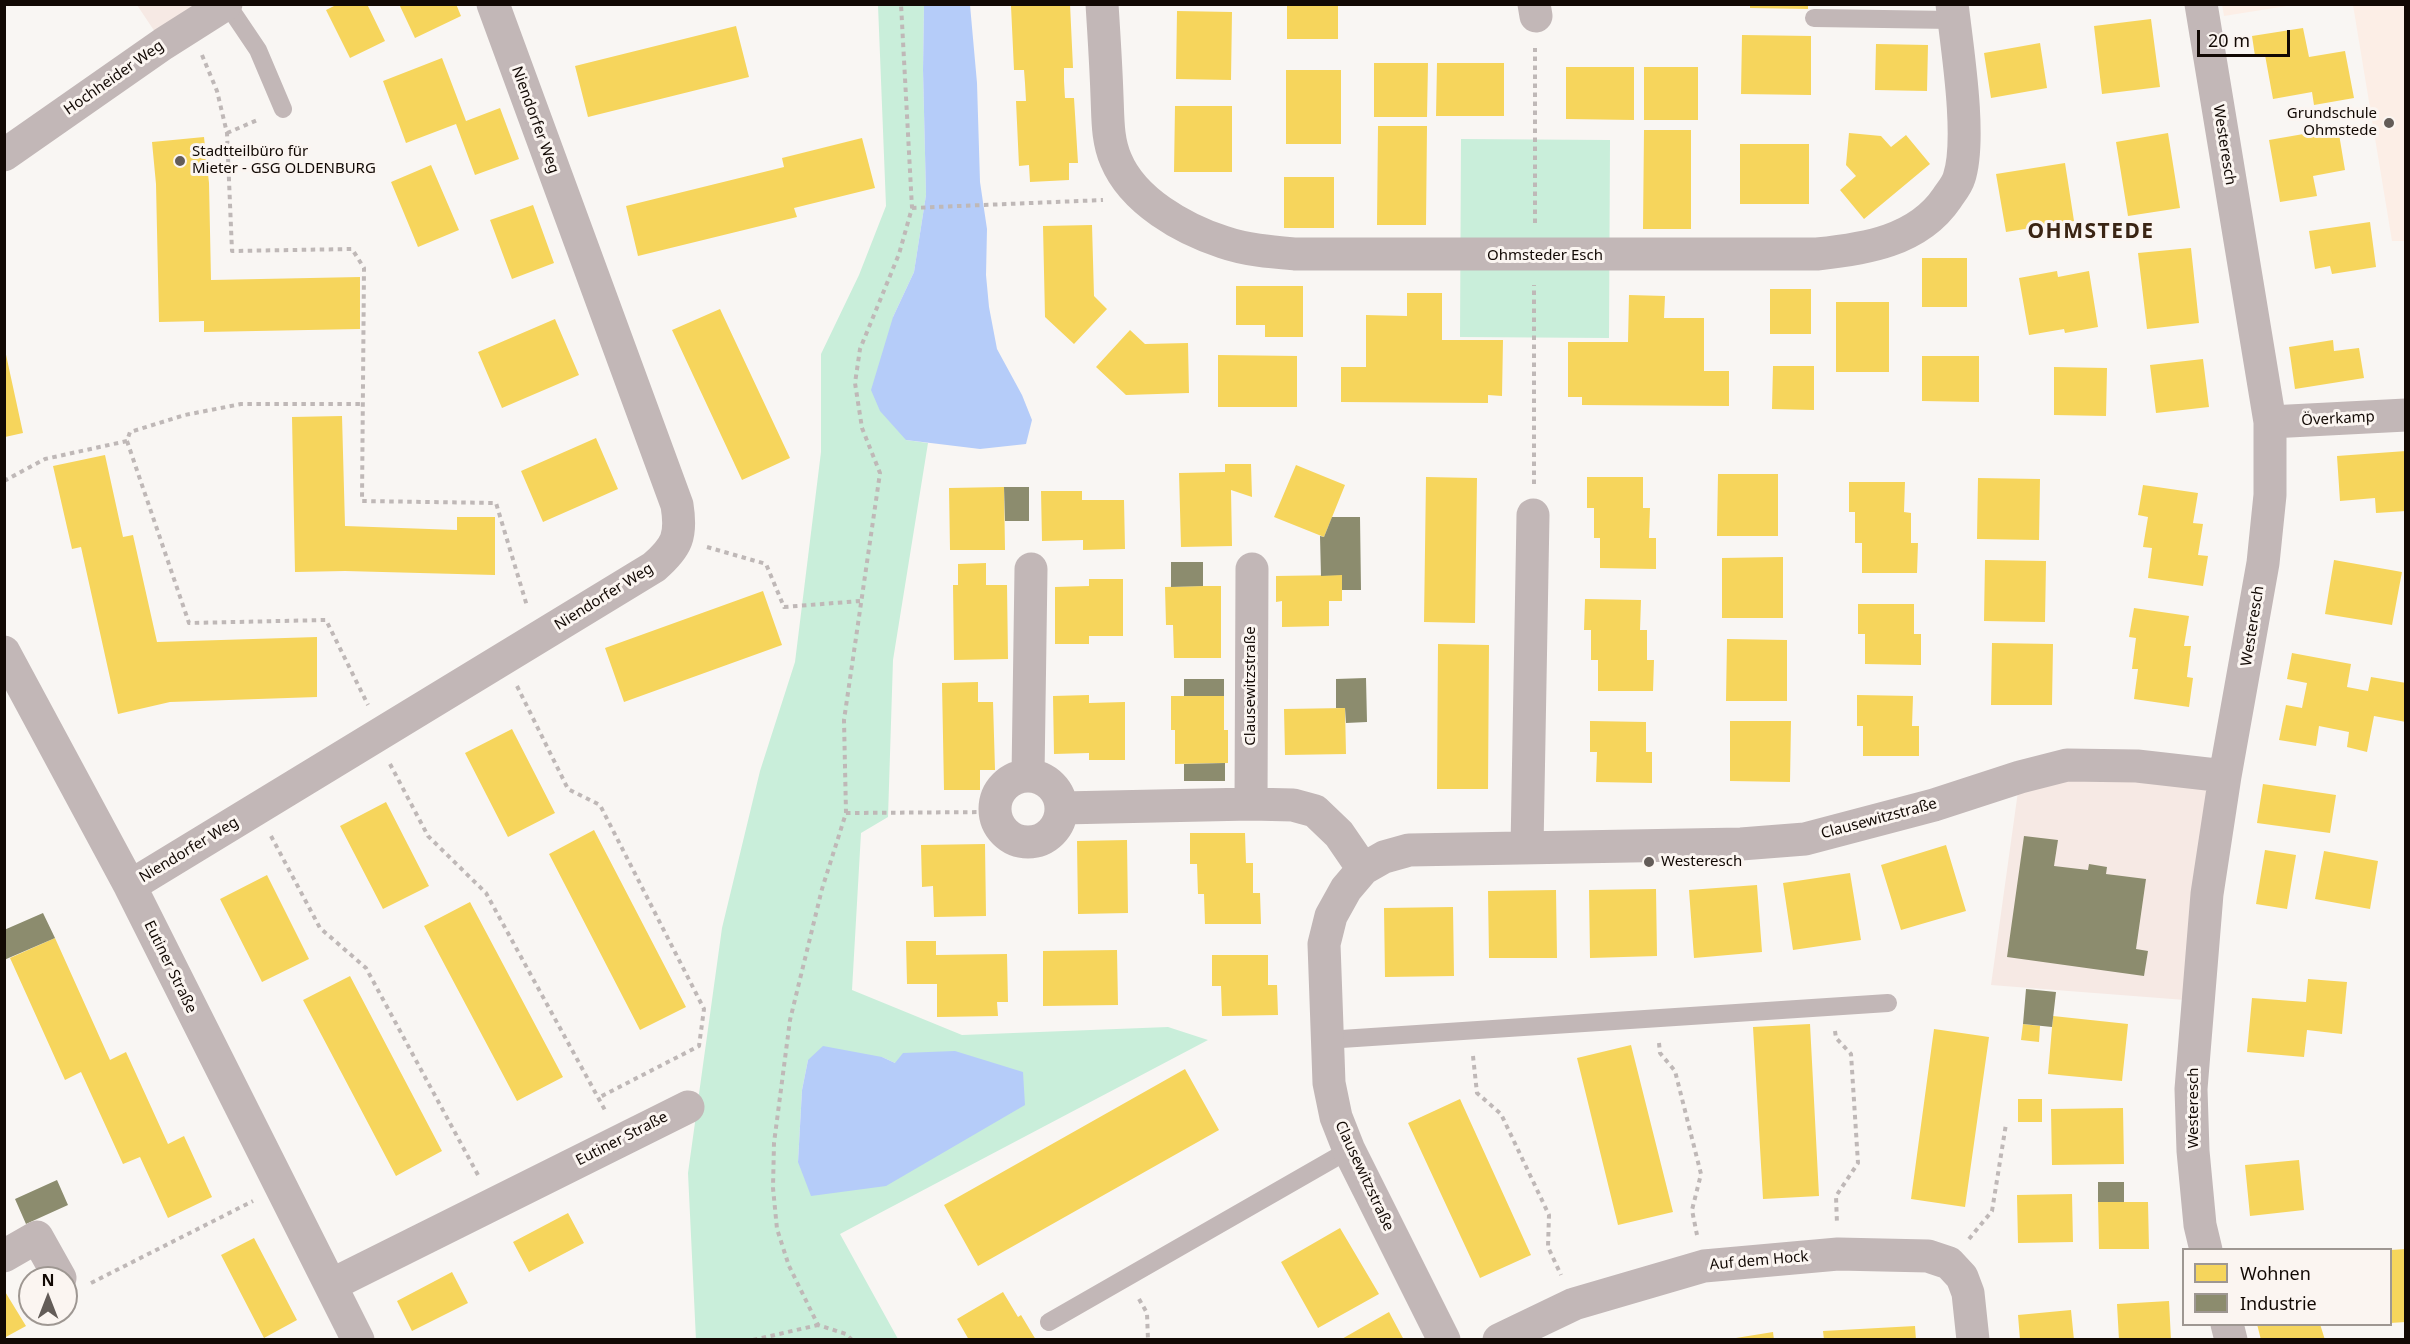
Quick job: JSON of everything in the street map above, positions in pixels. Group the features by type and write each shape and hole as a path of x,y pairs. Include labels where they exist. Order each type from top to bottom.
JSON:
{"street":[{"name":"Hochheider Weg","path":"4,155 187,28 226,4"},
{"name":"Niendorfer Weg","path":"130,886 654,567 668,555 678,539 677,505 493,4"},
{"name":"Ohmsteder Esch","path":"1102,4 1110,137 1116,160 1128,180 1168,215 1196,231 1224,242 1258,250 1295,254 1805,254 1853,250 1886,242 1918,228 1942,205 1959,179 1964,147 1952,12"},
{"name":"Westeresch","path":"2201,4 2270,422 2270,495 2263,563 2225,776 2207,894 2191,1089 2198,1204 2206,1248"},
{"name":"Överkamp","path":"2270,422 2406,416"},
{"path":"1527,848 1533,515"},
{"path":"1028,776 1031,569"},
{"name":"Clausewitzstraße","path":"1251,804 1252,569"},
{"name":"Eutiner Straße","path":"4,652 130,886 358,1340"},
{"name":"Clausewitzstraße","path":"1444,1340 1349,1150 1336,1116 1331,1094 1326,1040 1324,944 1331,916 1346,889 1363,869 1384,857 1409,850 1741,844 1805,839 1934,805 2020,777 2067,765 2137,766 2225,776"},
{"path":"1028,776 1048,782 1060,798 1062,808 1055,829 1048,836 1027,842 1008,836 997,821 995,812 1000,791 1007,782 1017,777 1028,776"},
{"path":"1062,808 1293,805 1315,811 1339,834 1363,869"},
{"name":"Eutiner Straße","path":"331,1285 688,1107"},
{"path":"4,1256 37,1238 53,1266"},
{"name":"Auf dem Hock","path":"1499,1340 1574,1304 1704,1266 1838,1254 1928,1256 1949,1263"},
{"path":"1949,1263 1962,1277 1968,1293 1972,1340"}],"lane":[{"path":"226,4 258,50 283,109"},
{"path":"1814,18 1952,12"},
{"path":"1326,1040 1888,1003"},
{"path":"1049,1322 1349,1150"}],"path":[{"path":"818,1325 789,1266 777,1229 773,1188 774,1143 790,1020 822,889 846,813 844,720 880,473 862,428 855,382 860,349 899,254 912,208 901,4"},
{"path":"187,28 200,51 217,91 227,133 232,251 352,249 364,268 362,501 496,503 537,639"},
{"path":"227,133 283,109"},
{"path":"912,208 1146,198"},
{"path":"363,404 240,404 185,415 130,432 127,441 189,623 326,620 429,836 486,893 621,1140"},
{"path":"4,481 45,459 127,441"},
{"path":"678,539 766,564 784,607 860,602"},
{"path":"503,659 568,789 600,805 704,1009 699,1046 598,1098"},
{"path":"257,808 320,928 366,968 494,1204"},
{"path":"846,813 995,812"},
{"path":"1834,1006 1836,1038 1851,1054 1858,1163 1836,1196 1838,1254"},
{"path":"1655,1018 1660,1053 1675,1071 1701,1174 1692,1210 1704,1266"},
{"path":"1470,1031 1477,1093 1501,1114 1549,1215 1548,1247 1574,1304"},
{"path":"1949,1263 1992,1211 2006,1124"},
{"path":"78,1281 280,1187"},
{"path":"1127,1278 1146,1313 1148,1340"},
{"path":"753,1340 818,1325 846,1334 852,1340"}],"shaded area":[{"path":"2222,4 2293,4 2293,5 2224,16"},
{"path":"137,5 226,5 163,44"},
{"name":"Grundschule Ohmstede","path":"2353,5 2405,5 2405,241 2392,241"},
{"path":"2225,776 2198,1001 1991,985 2020,777"}],"green space":[{"path":"878,5 924,5 926,195 914,272 893,317 906,440 928,443 893,660 888,817 861,833 852,990 962,1035 1168,1027 1208,1040 840,1234 898,1339 696,1340 688,1173 722,928 760,771 795,662 821,452 821,354 859,275 886,206","holes":["882,1057 895,1063 798,1162 802,1090 808,1060"]},
{"path":"1461,139 1610,140 1609,338 1460,337"}],"water":[{"path":"924,5 970,5 977,83 980,182 987,229 986,275 989,307 997,349 1022,395 1032,420 1026,444 980,449 906,440 880,411 871,390 893,317 914,272 926,195"},
{"path":"823,1046 882,1057 895,1063 903,1053 955,1051 1023,1072 1025,1105 886,1186 811,1196 798,1162 802,1090 808,1060"}],"building: Wohnen":[{"path":"338,4 367,4 385,41 350,58 326,10"},
{"path":"399,4 456,4 461,16 415,38"},
{"path":"1070,4 1073,68 1064,68 1064,81 1065,98 1074,98 1078,163 1069,163 1069,180 1030,182 1029,165 1019,166 1016,101 1026,101 1024,70 1014,70 1011,6"},
{"path":"1287,4 1338,4 1338,39 1287,39"},
{"path":"1750,4 1808,4 1808,9 1750,8"},
{"path":"1177,11 1232,12 1231,80 1176,79"},
{"path":"2151,19 2160,87 2102,94 2094,26"},
{"path":"736,26 749,77 588,117 575,66"},
{"path":"2303,28 2309,57 2345,51 2354,98 2314,105 2312,92 2273,99 2265,55 2255,56 2252,36"},
{"path":"1742,35 1811,36 1811,95 1741,94"},
{"path":"2040,43 2047,88 1991,98 1984,53"},
{"path":"1876,44 1928,45 1927,91 1875,90"},
{"path":"442,58 466,121 500,108 519,159 475,175 456,124 406,143 383,81"},
{"path":"1374,63 1428,63 1427,117 1374,117"},
{"path":"1437,63 1504,63 1504,116 1436,116"},
{"path":"1566,67 1634,67 1634,120 1566,119"},
{"path":"1644,67 1698,67 1698,120 1644,120"},
{"path":"1286,70 1341,70 1341,144 1286,144"},
{"path":"1175,106 1232,106 1232,172 1174,172"},
{"path":"1378,126 1427,126 1426,225 1377,225"},
{"path":"2338,128 2345,170 2313,176 2317,196 2280,202 2269,140"},
{"path":"1644,130 1691,130 1691,229 1643,229"},
{"path":"1849,133 1881,136 1891,147 1906,135 1930,164 1864,219 1840,190 1856,176 1846,165"},
{"path":"2168,133 2180,208 2128,216 2116,142"},
{"path":"204,137 209,183 211,280 360,277 360,329 204,332 204,321 159,322 156,184 152,142"},
{"path":"862,138 875,188 794,208 797,217 638,256 626,206 784,167 782,158"},
{"path":"1740,144 1809,144 1809,204 1740,204"},
{"path":"2065,163 2074,221 2006,232 1996,174"},
{"path":"431,165 459,230 418,247 391,182"},
{"path":"1284,177 1334,177 1334,228 1284,228"},
{"path":"533,205 554,263 512,279 490,220"},
{"path":"2370,222 2376,267 2332,274 2330,266 2315,269 2309,231"},
{"path":"1092,225 1094,296 1107,309 1074,344 1045,317 1043,226"},
{"path":"2191,248 2199,323 2147,329 2138,253"},
{"path":"1922,258 1967,258 1967,307 1922,307"},
{"path":"2057,271 2058,277 2089,271 2098,327 2065,333 2064,329 2029,335 2019,278"},
{"path":"1236,286 1303,286 1303,337 1265,337 1265,325 1236,325"},
{"path":"1770,289 1811,289 1811,334 1770,334"},
{"path":"1407,293 1442,293 1442,340 1503,340 1502,396 1488,395 1488,403 1341,402 1341,367 1366,367 1366,315 1407,316"},
{"path":"1629,295 1665,296 1664,318 1704,318 1704,371 1729,371 1729,406 1582,405 1582,397 1568,397 1568,342 1628,342"},
{"path":"1836,302 1889,302 1889,372 1836,372"},
{"path":"720,309 790,458 742,480 672,330"},
{"path":"555,319 579,375 502,408 478,352"},
{"path":"1130,330 1145,344 1188,343 1189,393 1126,395 1096,367"},
{"path":"2333,340 2334,351 2359,348 2364,378 2295,389 2289,347"},
{"path":"5,350 23,433 5,437"},
{"path":"1218,355 1297,356 1297,407 1218,407"},
{"path":"1922,356 1979,356 1979,402 1922,401"},
{"path":"2203,359 2209,407 2156,413 2150,365"},
{"path":"1773,366 1814,366 1814,410 1772,409"},
{"path":"2054,367 2107,368 2106,416 2054,415"},
{"path":"342,416 345,526 457,530 457,517 495,517 495,575 295,572 292,417"},
{"path":"596,438 618,489 543,522 521,471"},
{"path":"2406,451 2406,511 2376,513 2375,498 2340,501 2337,456"},
{"path":"105,455 123,537 133,535 157,642 317,637 317,697 170,702 118,714 81,547 72,549 53,466"},
{"path":"1225,464 1251,464 1252,497 1231,490 1232,546 1181,547 1179,473 1225,472"},
{"path":"1296,465 1345,485 1324,537 1274,517"},
{"path":"1718,474 1778,474 1778,536 1717,536"},
{"path":"1426,477 1477,478 1475,623 1424,622"},
{"path":"1587,477 1643,477 1643,508 1650,508 1649,538 1656,538 1656,569 1600,568 1600,538 1594,538 1594,508 1587,508"},
{"path":"1978,478 2040,479 2039,540 1977,539"},
{"path":"1849,482 1905,482 1904,512 1911,513 1911,543 1918,543 1917,573 1862,573 1862,543 1855,543 1855,512 1849,512"},
{"path":"2143,485 2198,493 2193,523 2203,524 2198,555 2208,556 2203,586 2148,578 2152,548 2143,547 2148,517 2138,515"},
{"path":"1004,487 1005,550 950,550 949,488"},
{"path":"1041,491 1082,491 1082,500 1124,500 1125,549 1083,550 1083,540 1042,541"},
{"path":"1783,557 1783,618 1722,618 1722,558"},
{"path":"1985,560 2046,561 2045,622 1984,621"},
{"path":"2334,560 2402,572 2392,625 2325,614"},
{"path":"986,563 986,585 1007,585 1008,659 954,660 953,585 958,585 958,564"},
{"path":"1342,575 1342,601 1329,601 1329,626 1282,627 1282,601 1276,602 1276,576"},
{"path":"1089,579 1123,579 1123,636 1089,636 1089,644 1055,644 1055,587 1089,586"},
{"path":"1221,586 1221,658 1174,658 1173,625 1166,625 1165,587"},
{"path":"763,591 782,645 624,702 605,648"},
{"path":"1585,599 1641,600 1640,630 1647,630 1647,660 1654,660 1653,691 1598,691 1598,660 1591,660 1591,630 1584,630"},
{"path":"1858,604 1914,604 1914,634 1921,634 1921,665 1865,664 1865,634 1858,634"},
{"path":"2134,608 2189,616 2184,646 2191,646 2187,677 2193,678 2189,707 2134,699 2138,669 2132,669 2136,638 2129,637"},
{"path":"1727,639 1787,640 1787,701 1726,701"},
{"path":"1992,643 2053,644 2052,705 1991,705"},
{"path":"1438,644 1489,645 1488,789 1437,789"},
{"path":"2292,653 2351,664 2347,687 2368,691 2371,677 2406,683 2406,722 2374,716 2367,752 2347,747 2349,732 2319,726 2316,746 2279,740 2286,705 2302,708 2307,683 2287,679"},
{"path":"978,682 978,702 993,702 995,770 980,770 980,790 944,790 942,683"},
{"path":"1089,695 1089,703 1125,702 1125,760 1089,760 1089,753 1054,754 1053,696"},
{"path":"1857,695 1913,696 1912,726 1919,726 1919,756 1863,756 1863,726 1857,726"},
{"path":"1171,696 1224,696 1224,730 1228,730 1228,763 1175,764 1175,730 1171,730"},
{"path":"1345,708 1346,754 1285,755 1284,709"},
{"path":"1590,721 1646,722 1646,752 1652,752 1652,783 1596,782 1597,752 1590,752"},
{"path":"1730,721 1791,721 1790,782 1730,781"},
{"path":"512,729 555,813 508,837 465,753"},
{"path":"2263,784 2336,795 2330,833 2257,823"},
{"path":"386,802 429,886 383,909 340,826"},
{"path":"594,830 686,1007 640,1030 549,854"},
{"path":"1190,833 1245,833 1246,863 1253,863 1253,893 1260,893 1261,924 1205,924 1204,894 1198,894 1197,864 1190,864"},
{"path":"1127,840 1128,913 1078,914 1077,841"},
{"path":"985,844 986,916 934,917 933,886 922,887 921,845"},
{"path":"1946,845 1966,911 1901,930 1881,865"},
{"path":"2265,850 2296,855 2287,909 2256,904"},
{"path":"2324,851 2378,861 2370,909 2315,899"},
{"path":"1850,873 1861,940 1793,950 1783,883"},
{"path":"267,875 309,959 262,982 220,899"},
{"path":"1757,885 1762,952 1694,958 1689,890"},
{"path":"1656,889 1657,956 1590,958 1589,890"},
{"path":"1556,890 1557,958 1489,958 1488,891"},
{"path":"470,902 563,1077 517,1101 424,926"},
{"path":"1453,907 1454,976 1385,977 1384,908"},
{"path":"55,938 110,1060 126,1052 168,1144 184,1136 212,1197 168,1218 140,1157 123,1164 81,1072 65,1080 10,958"},
{"path":"906,941 936,941 936,955 1007,954 1008,1002 997,1002 998,1016 937,1017 937,984 907,984"},
{"path":"1117,950 1118,1005 1043,1006 1043,951"},
{"path":"1212,955 1268,955 1268,985 1277,985 1278,1015 1222,1016 1221,986 1212,986"},
{"path":"350,976 442,1151 396,1176 303,1000"},
{"path":"2308,979 2347,982 2342,1034 2307,1030 2304,1057 2247,1052 2252,998 2306,1002"},
{"path":"2053,1016 2128,1024 2122,1081 2048,1074"},
{"path":"1810,1024 1819,1196 1763,1199 1753,1027"},
{"path":"2023,1024 2040,1026 2039,1042 2021,1040"},
{"path":"1934,1029 1989,1037 1965,1207 1911,1199"},
{"path":"1631,1045 1673,1212 1618,1225 1577,1058"},
{"path":"1185,1069 1219,1130 978,1266 944,1205"},
{"path":"1460,1099 1531,1255 1480,1278 1408,1123"},
{"path":"2018,1099 2042,1099 2042,1122 2018,1122"},
{"path":"2123,1108 2124,1164 2052,1165 2051,1109"},
{"path":"2299,1160 2304,1210 2250,1216 2245,1165"},
{"path":"2072,1194 2073,1242 2018,1243 2017,1195"},
{"path":"2098,1202 2148,1202 2149,1249 2099,1249"},
{"path":"568,1213 584,1243 529,1272 513,1242"},
{"path":"1340,1228 1379,1294 1318,1328 1281,1262"},
{"path":"254,1238 297,1320 264,1338 221,1255"},
{"path":"2406,1249 2406,1322 2392,1323 2392,1250"},
{"path":"452,1272 468,1303 412,1331 397,1301"},
{"path":"4,1290 18,1313 18,1326 26,1326 4,1338"},
{"path":"1003,1292 1018,1317 1021,1315 1036,1340 969,1340 957,1319"},
{"path":"2169,1301 2171,1340 2119,1340 2117,1304"},
{"path":"2071,1310 2074,1340 2020,1340 2018,1315"},
{"path":"1389,1312 1404,1340 1340,1340"},
{"path":"1915,1326 1916,1340 1824,1340 1823,1331"},
{"path":"2258,1326 2321,1326 2325,1340 2261,1340"},
{"path":"1773,1332 1774,1340 1736,1340 1736,1338"}],"building: Industrie":[{"path":"1004,487 1029,487 1029,521 1005,521"},
{"path":"1332,517 1360,517 1361,590 1342,590 1342,575 1321,576 1320,536 1324,537"},
{"path":"1171,562 1203,562 1203,586 1171,587"},
{"path":"1366,678 1367,722 1346,723 1345,708 1336,708 1336,679"},
{"path":"1184,679 1224,679 1224,696 1184,696"},
{"path":"1225,763 1225,781 1184,781 1184,764"},
{"path":"2024,836 2058,840 2054,866 2088,870 2089,864 2107,867 2106,874 2146,879 2136,949 2148,951 2144,976 2007,957"},
{"path":"43,913 55,938 4,960 4,930"},
{"path":"2026,989 2056,992 2052,1027 2023,1024"},
{"path":"57,1180 68,1205 26,1224 15,1199"},
{"path":"2098,1182 2124,1182 2124,1202 2098,1202"}],"place":[{"name":"Grundschule Ohmstede","path":"2389,123"},
{"name":"Stadtteilbüro für Mieter - GSG OLDENBURG","path":"180,161"},
{"name":"Westeresch","path":"1649,862"}],"district":[{"name":"OHMSTEDE","path":"2091,232"}]}
